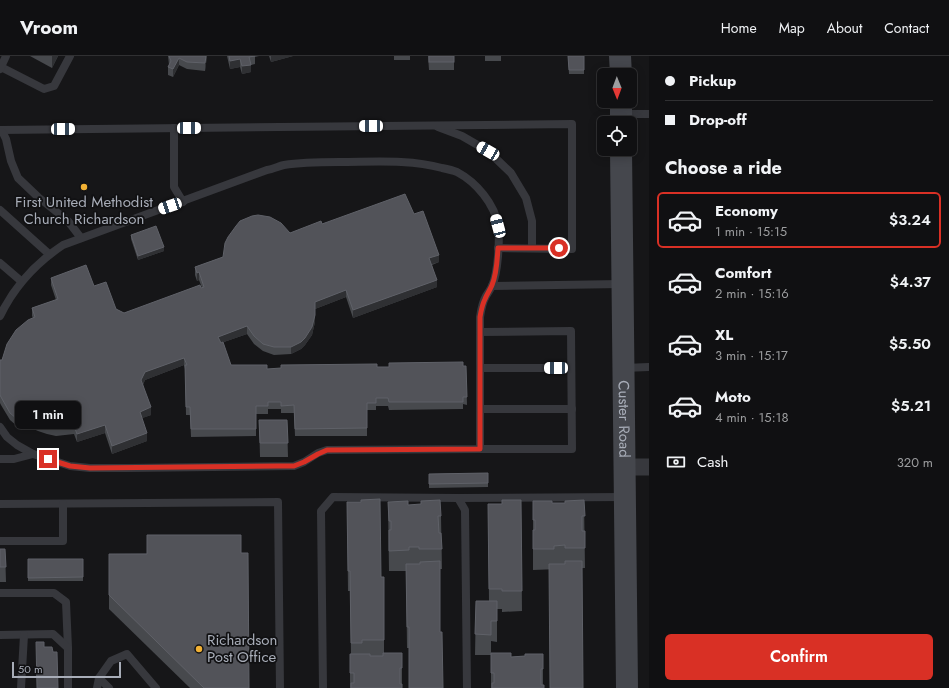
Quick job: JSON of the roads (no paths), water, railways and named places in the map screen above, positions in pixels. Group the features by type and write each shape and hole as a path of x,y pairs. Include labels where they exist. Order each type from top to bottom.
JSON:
{"street":[{"path":"620,56 620,68"},
{"name":"Custer Road","path":"621,156 627,688"},
{"path":"624,467 649,467"}],"lane":[{"path":"6,56 1,68 44,89 54,86 70,56"},
{"path":"621,113 649,114"},
{"path":"0,131 572,124 572,249 498,248"},
{"path":"432,125 462,136 488,151 511,173 526,198 532,221 532,248"},
{"path":"174,128 174,186 183,202"},
{"path":"0,131 6,139 11,161 18,178 38,197 68,221 81,238"},
{"path":"0,314 22,281 49,254 63,245 267,170 284,165 304,163 356,162 422,164 457,172 472,182 489,201 495,212 498,226 497,266 492,286 481,309 480,449"},
{"path":"0,210 49,254"},
{"path":"0,263 22,281"},
{"path":"492,286 622,284"},
{"path":"0,427 7,437 17,445 34,454 70,466 90,468 294,466 327,450 572,449 571,331 480,332"},
{"path":"623,368 649,367"},
{"path":"480,368 571,368"},
{"path":"480,409 572,409"},
{"path":"0,459 14,459 34,454"},
{"path":"323,688 321,511 334,497 625,497"},
{"path":"458,498 465,510 466,688"},
{"path":"0,504 278,502 280,688"},
{"path":"0,541 64,541 64,504"},
{"path":"0,593 54,593 66,602 68,688"},
{"path":"0,635 53,634 68,648"},
{"path":"21,688 24,635"},
{"path":"97,688 99,678 111,661 127,654 156,688"},
{"path":"99,678 110,688"}],"place":[{"name":"First United Methodist Church Richardson","path":"84,187"},
{"name":"Richardson Post Office","path":"199,649"}]}
